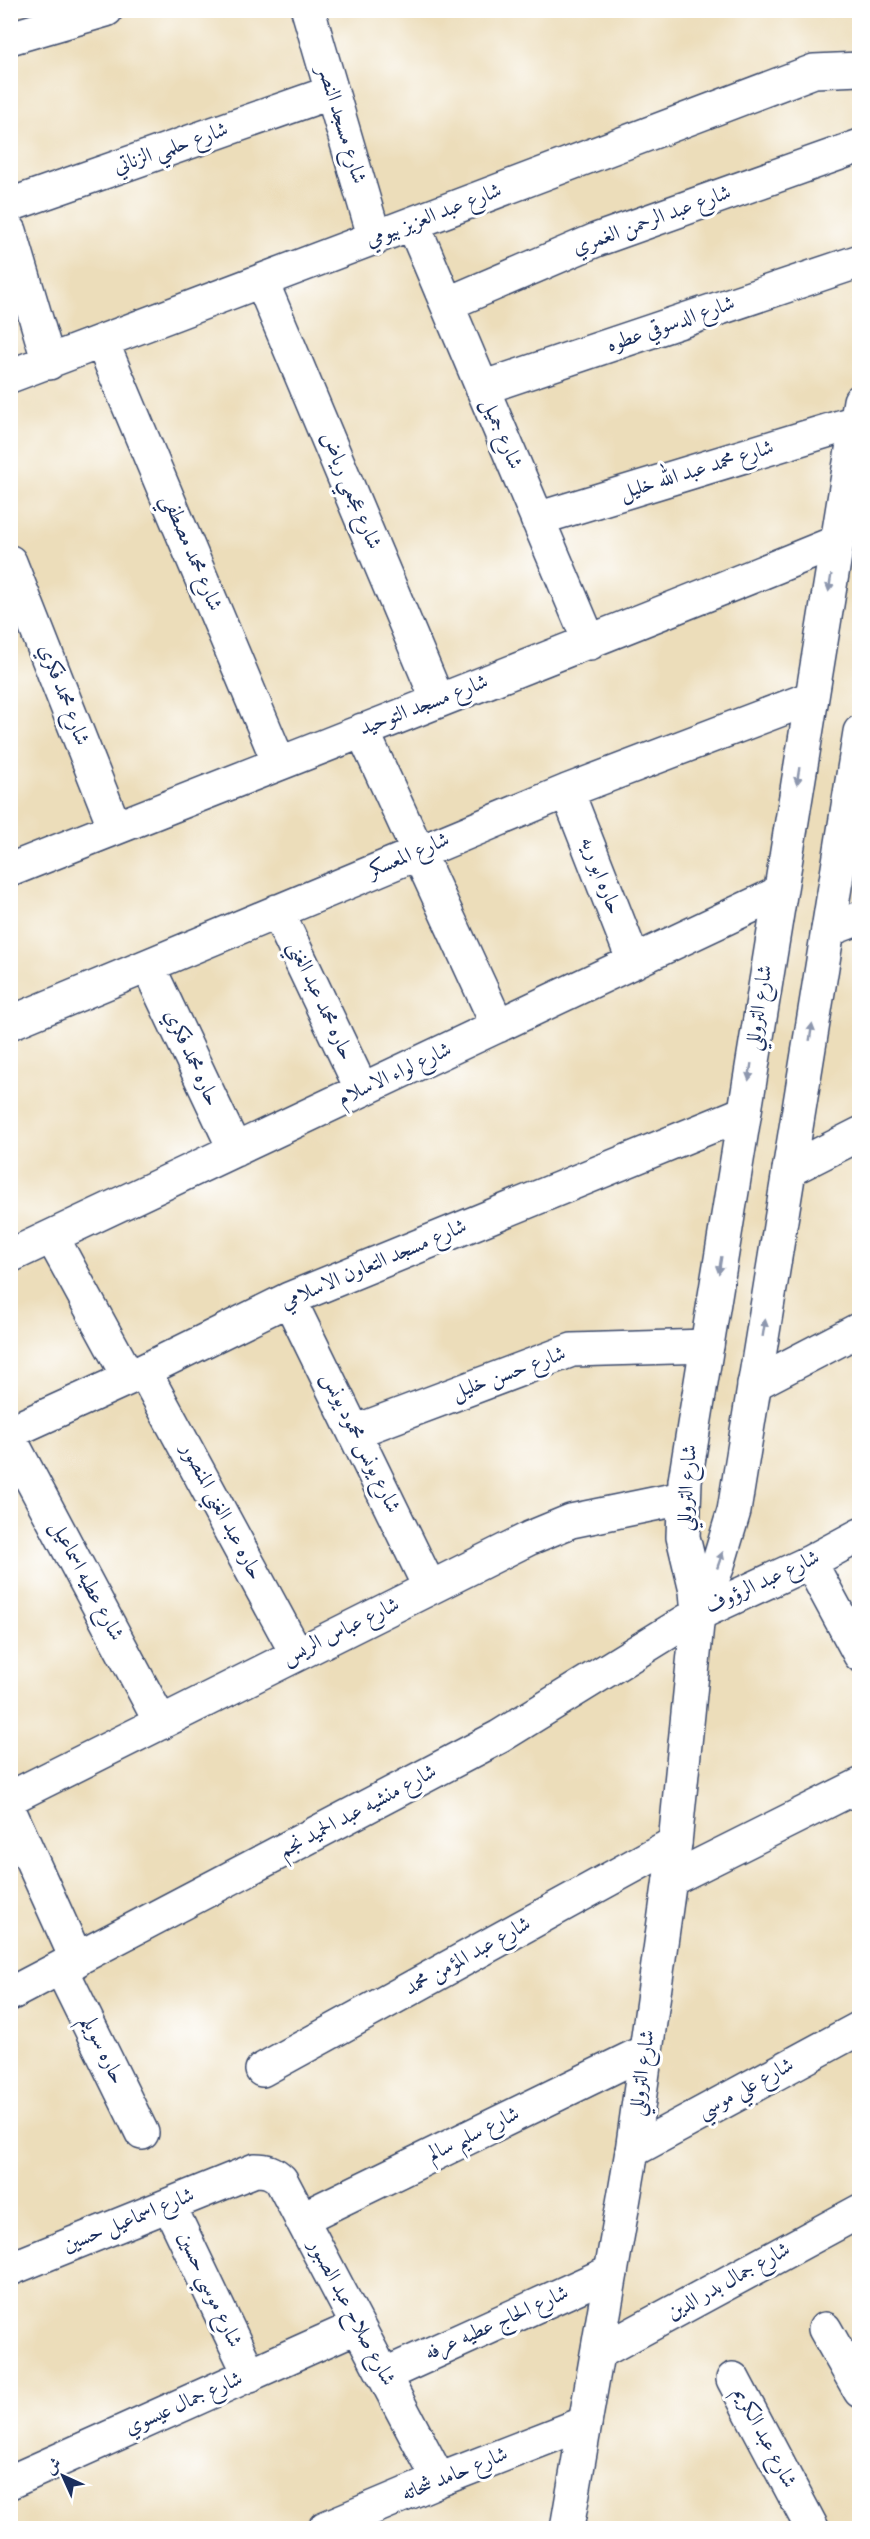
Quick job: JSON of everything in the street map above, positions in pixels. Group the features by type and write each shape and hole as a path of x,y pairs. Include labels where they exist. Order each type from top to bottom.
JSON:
{"street":[{"path":"10,38 106,10"},
{"name":"شارع مسجد النصر","path":"308,10 375,239"},
{"name":"شارع عبد العزيز بيومي","path":"10,376 814,71 860,69"},
{"name":"شارع حلمي الزناتي","path":"10,205 332,92"},
{"name":"شارع عبد الرحمن الغمري","path":"447,304 596,240 860,146"},
{"name":"شارع جميل","path":"413,224 590,643"},
{"path":"10,231 48,363"},
{"name":"شارع الدسوقي عطوه","path":"482,388 860,261"},
{"name":"شارع عجمي رياض","path":"262,282 438,701"},
{"name":"شارع محمد مصطفي","path":"102,342 279,763"},
{"name":"شارع محمد عبد الله خليل","path":"537,519 858,412"},
{"name":"شارع التروللي","path":"567,2529 632,2151 675,1843 698,1614 696,1591 683,1537 683,1498 858,412"},
{"name":"شارع مسجد التوحيد","path":"10,870 362,730 590,643 837,542"},
{"name":"شارع محمد فكري","path":"10,562 115,828"},
{"name":"شارع المعسكر","path":"10,1023 567,791 811,698"},
{"path":"362,730 498,1026"},
{"name":"شارع التروللي","path":"698,1614 721,1559 734,1511 860,732"},
{"name":"حاره ابو ريه","path":"567,791 634,962"},
{"name":"شارع لواء الاسلام","path":"10,1256 779,893"},
{"name":"حاره محمد عبد الغني","path":"277,911 362,1090"},
{"path":"828,930 860,918"},
{"name":"حاره محمد فكري","path":"147,966 234,1150"},
{"name":"شارع مسجد التعاون الاسلامي","path":"10,1432 136,1374 289,1299 744,1113"},
{"path":"789,1170 860,1134"},
{"name":"حاره عبد الغني المنصور","path":"52,1237 136,1374 297,1654"},
{"name":"شارع يونس محمود يونس","path":"289,1299 430,1588"},
{"path":"754,1384 860,1329"},
{"name":"شارع حسن خليل","path":"354,1432 572,1350 706,1346"},
{"name":"شارع عطيه اسماعيل","path":"10,1439 161,1723"},
{"name":"شارع عباس الريس","path":"10,1798 530,1538 571,1521 683,1498"},
{"name":"شارع عبد الرؤوف","path":"698,1614 810,1562 860,1535"},
{"path":"810,1562 860,1655"},
{"name":"شارع منشيه عبد الحميد نجم","path":"10,1994 499,1737 698,1614"},
{"path":"670,1880 858,1789"},
{"name":"حاره سويلم","path":"10,1812 69,1964 142,2133"},
{"name":"شارع عبد المؤمن محمد","path":"262,2070 675,1843"},
{"name":"شارع علي موسي","path":"632,2151 860,2028"},
{"name":"شارع سليم سالم","path":"302,2219 646,2051"},
{"name":"شارع صلاح عبد الصبور","path":"247,2174 255,2170 265,2170 274,2173 281,2180 439,2480"},
{"name":"شارع اسماعيل حسين","path":"10,2269 247,2174"},
{"name":"شارع موسي حسين","path":"169,2205 250,2374"},
{"name":"شارع جمال بدر الدين","path":"598,2353 860,2211"},
{"name":"شارع الحاج عطيه عرفه","path":"384,2375 611,2272"},
{"name":"شارع جمال عيسوي","path":"12,2478 358,2326"},
{"path":"825,2329 860,2391"},
{"name":"شارع عبد الكريم","path":"733,2379 812,2529"},
{"name":"شارع حامد شحاته","path":"325,2529 439,2480 585,2423"}]}
